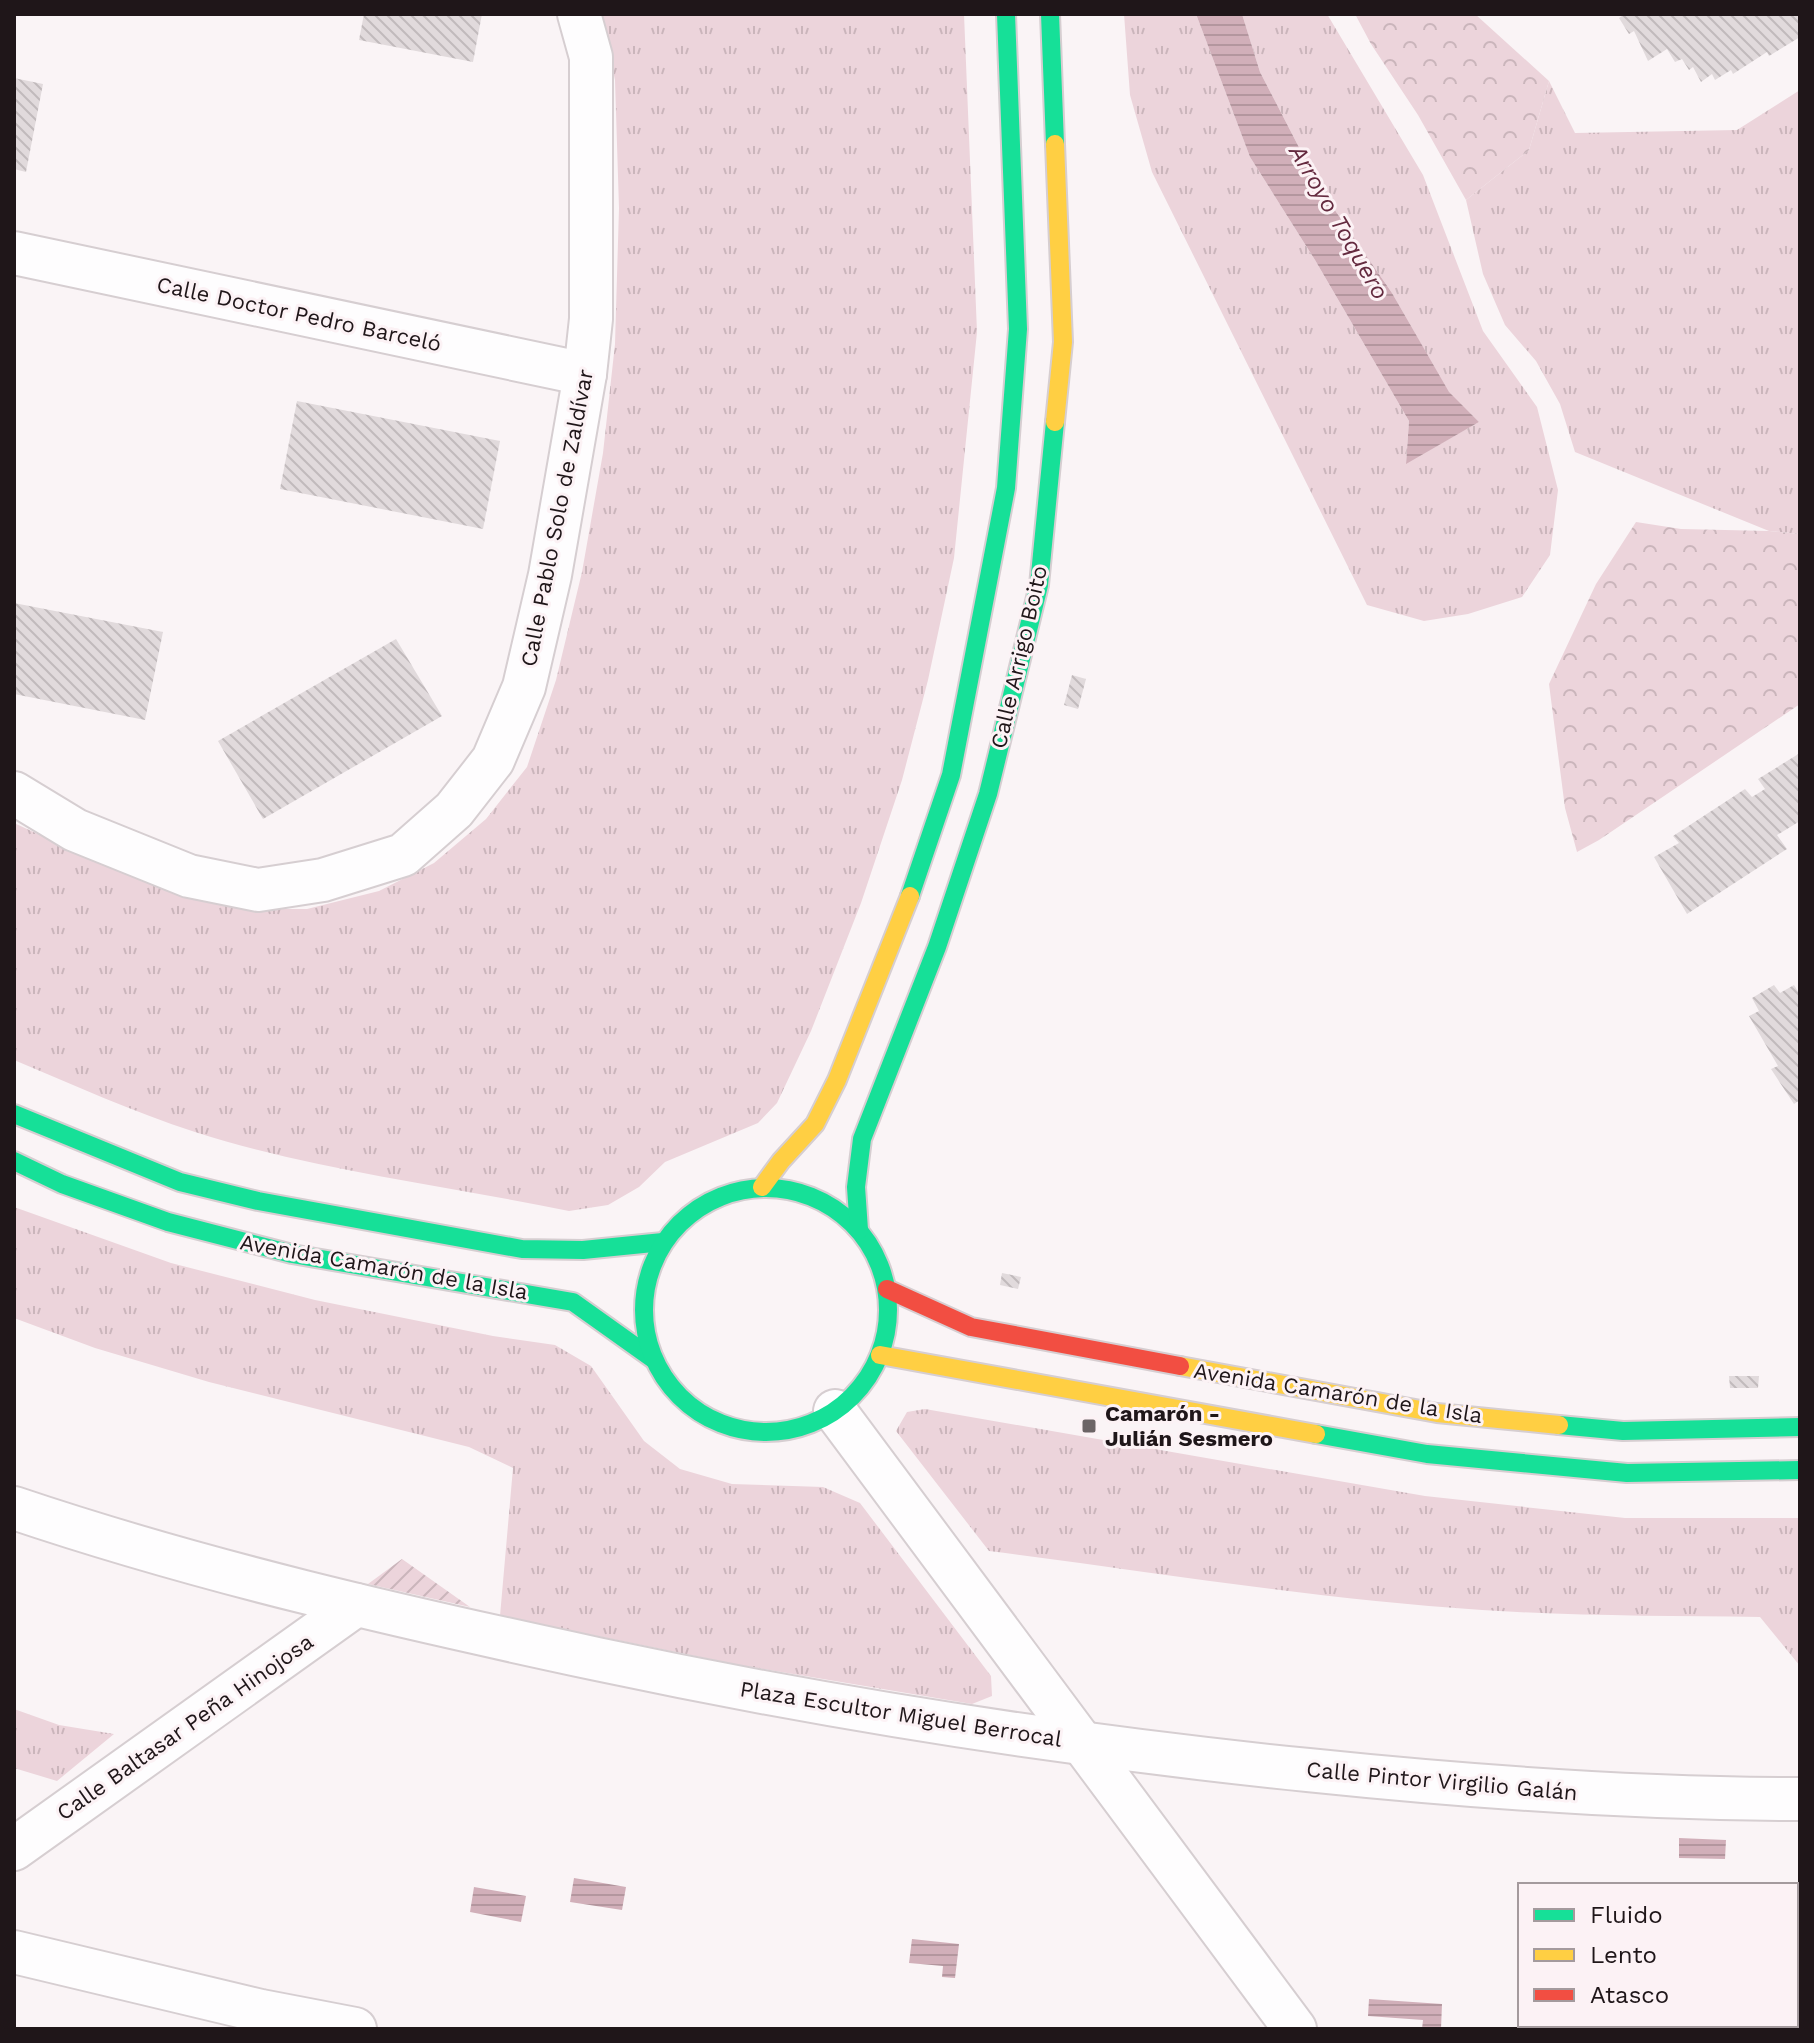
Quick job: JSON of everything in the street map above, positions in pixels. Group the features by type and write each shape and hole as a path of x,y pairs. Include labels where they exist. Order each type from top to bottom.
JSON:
{"main road":[{"name":"Calle Arrigo Boito","path":"762,1187 815,1124 837,1080 907,905 951,775 1006,488 1018,329 1006,14"},
{"name":"Calle Arrigo Boito","path":"859,1230 856,1187 862,1139 937,947 988,794 1039,585 1063,342 1050,14"},
{"name":"Avenida Camarón de la Isla","path":"14,1114 180,1182 258,1201 522,1249 583,1250 663,1242"},
{"name":"Avenida Camarón de la Isla","path":"14,1161 62,1184 168,1222 292,1254 573,1302 653,1359"},
{"path":"762,1187 789,1190 815,1198 839,1212 859,1230 877,1258 887,1289 889,1323 880,1355 862,1387 835,1411 796,1429 753,1432 712,1420 677,1394 653,1359 644,1320 647,1280 663,1242 690,1214 724,1195 762,1187"},
{"name":"Avenida Camarón de la Isla","path":"887,1289 971,1327 1437,1413 1623,1431 1800,1427"},
{"name":"Avenida Camarón de la Isla","path":"880,1355 1427,1454 1627,1473 1800,1470"}],"street":[{"name":"Calle Pablo Solo de Zaldívar","path":"14,793 75,830 189,876 258,890 323,880 403,855 454,810 493,760 524,687 553,561 585,374 591,319 591,57 579,14"},
{"name":"Calle Doctor Pedro Barceló","path":"14,253 585,374"},
{"name":"Plaza Escultor Miguel Berrocal","path":"835,1411 1085,1745"},
{"name":"Plaza Escultor Miguel Berrocal","path":"14,1508 85,1532 356,1605 701,1680 875,1713 1085,1745"},
{"name":"Calle Baltasar Peña Hinojosa","path":"14,1849 356,1605"},
{"name":"Calle Pintor Virgilio Galán","path":"1085,1745 1387,1778 1524,1789 1800,1799"},
{"path":"1085,1745 1295,2029"},
{"path":"14,1952 261,2011 355,2029"}],"green space":[{"path":"600,14 964,14 977,332 954,558 928,680 902,780 861,903 811,1031 777,1103 758,1123 665,1162 639,1187 608,1205 569,1211 334,1167 241,1146 149,1116 14,1060 14,823 123,873 186,895 245,909 307,909 379,891 434,863 486,819 527,767 556,680 582,572 603,453 615,344 619,208 615,80"},
{"path":"1124,14 1196,14 1250,157 1315,260 1409,421 1406,463 1479,422 1449,393 1392,293 1321,190 1260,72 1242,14 1327,14 1423,175 1483,331 1537,407 1558,490 1550,555 1522,597 1468,614 1424,621 1367,605 1152,172 1130,95"},
{"path":"1355,14 1475,14 1549,81 1529,150 1466,200"},
{"path":"1549,81 1575,133 1737,130 1800,90 1800,534 1769,531 1575,452 1560,404 1536,361 1505,325 1483,274 1466,200 1529,150"},
{"path":"1636,522 1681,529 1800,534 1800,704 1577,852 1565,808 1549,684 1596,584"},
{"path":"14,1207 171,1263 315,1300 493,1336 555,1345 591,1366 644,1441 680,1469 732,1484 823,1487 860,1503 991,1676 992,1696 972,1704 739,1665 500,1616 513,1468 469,1447 209,1382 95,1348 14,1318"},
{"path":"925,1409 1425,1496 1625,1518 1800,1518 1800,1666 1760,1617 1551,1613 1420,1605 989,1551 896,1431 907,1412"},
{"path":"402,1559 470,1607 368,1584"},
{"path":"14,1709 59,1725 114,1734 57,1781 14,1768"}],"water":[{"name":"Arroyo Toquero","path":"1196,14 1242,14 1260,72 1321,190 1392,293 1449,392 1479,422 1406,464 1409,421 1315,260 1250,157"},
{"path":"1679,1838 1726,1840 1725,1859 1679,1858"},
{"path":"574,1878 626,1887 622,1910 570,1902"},
{"path":"474,1887 526,1896 521,1922 470,1912"},
{"path":"912,1939 959,1944 955,1978 942,1977 943,1966 909,1963"},
{"path":"1369,1999 1442,2004 1441,2029 1422,2029 1423,2020 1368,2016"}],"building":[{"path":"364,14 482,14 473,62 359,40"},
{"path":"1625,14 1800,14 1800,37 1769,56 1767,52 1733,74 1731,70 1715,80 1712,74 1701,82 1693,67 1689,70 1682,59 1675,62 1667,49 1648,61 1634,31 1629,34 1619,18"},
{"path":"14,78 43,84 26,172 14,169"},
{"path":"297,401 500,441 483,529 280,489"},
{"path":"14,603 163,632 145,720 14,694"},
{"path":"396,639 442,716 263,819 218,741"},
{"path":"1072,675 1086,679 1078,709 1064,705"},
{"path":"1800,753 1800,821 1777,835 1787,849 1687,914 1654,857 1679,843 1673,836 1745,789 1752,797 1765,789 1758,779"},
{"path":"1774,985 1780,993 1794,985 1800,995 1800,1100 1794,1104 1771,1069 1778,1066 1749,1016 1759,1011 1752,998"},
{"path":"1002,1273 1021,1277 1018,1289 1000,1285"},
{"path":"1729,1376 1759,1376 1758,1388 1730,1388"}],"traffic: fast":[{"path":"910,896 951,775 1006,488 1018,329 1006,14"},
{"path":"1050,14 1055,144"},
{"path":"859,1230 856,1187 862,1139 937,947 988,794 1039,585 1055,422"},
{"path":"14,1114 180,1182 258,1201 522,1249 583,1250 663,1242"},
{"path":"14,1161 62,1184 168,1222 292,1254 573,1302 653,1359"},
{"path":"766,1188 813,1197 852,1224 879,1263 888,1310 879,1357 852,1396 813,1423 766,1432 719,1423 680,1396 653,1357 644,1310 653,1263 680,1224 719,1197 766,1188"},
{"path":"1559,1425 1623,1431 1800,1427"},
{"path":"1316,1434 1427,1454 1627,1473 1800,1470"}],"traffic: slow":[{"path":"1055,144 1063,342 1055,422"},
{"path":"762,1187 815,1124 837,1080 910,896"},
{"path":"880,1355 1316,1434"},
{"path":"1180,1366 1437,1413 1559,1425"}],"traffic: jam":[{"path":"887,1289 971,1327 1180,1366"}],"place":[{"name":"Camarón - Julián Sesmero","path":"1089,1426"}]}
